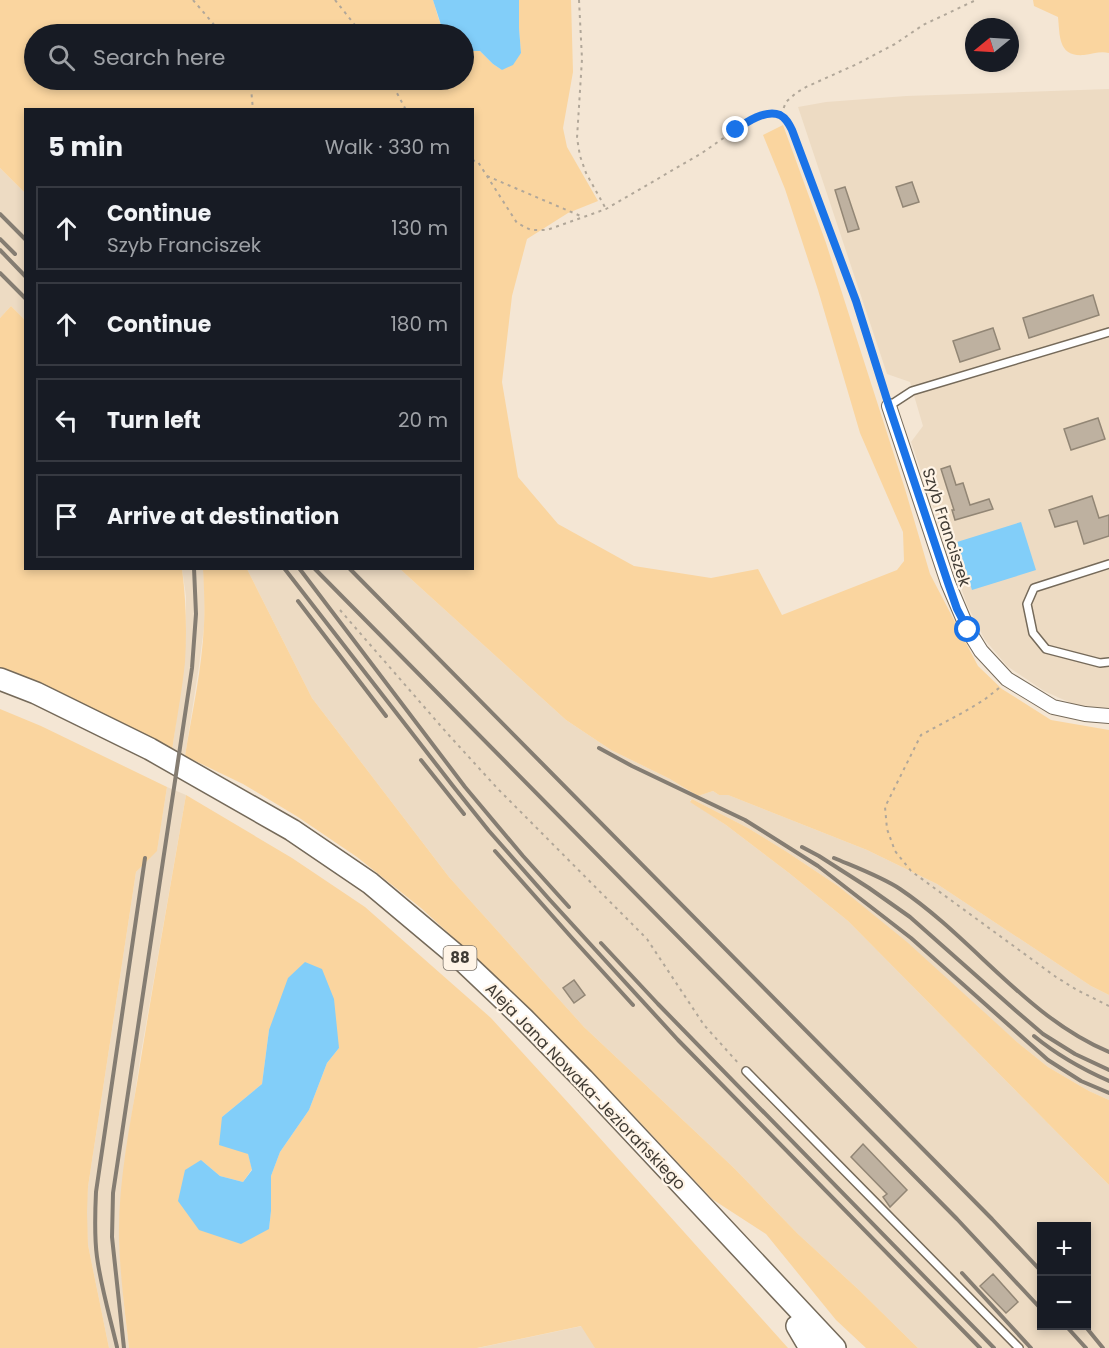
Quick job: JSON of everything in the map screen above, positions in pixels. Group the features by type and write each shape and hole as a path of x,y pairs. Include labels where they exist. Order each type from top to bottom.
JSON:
{"main road":[{"name":"Aleja Jana Nowaka-Jeziorańskiego","path":"0,679 36,693 150,749 292,830 370,883 463,961 523,1018 835,1348"},
{"name":"Aleja Jana Nowaka-Jeziorańskiego","path":"0,693 26,703 147,761 286,842 378,906 455,970 516,1027 818,1348"},
{"path":"797,1326 810,1348"}],"street":[{"name":"Szyb Franciszek","path":"889,406 957,609 981,651 1007,679 1053,707 1085,714 1109,716"}],"lane":[{"path":"889,406 912,391 1109,332"},
{"path":"1109,564 1034,588 1027,604 1033,633 1046,649 1100,663 1109,662"},
{"path":"746,1071 1018,1348"}],"path":[{"path":"193,0 213,24"},
{"path":"335,0 354,24"},
{"path":"579,0 582,58 578,138 580,156 586,173 606,209"},
{"path":"780,115 786,102 806,87 857,64 895,44 923,25 976,0"},
{"path":"251,90 253,108"},
{"path":"395,90 405,108"},
{"path":"474,161 478,162 517,223 531,230 547,230 606,209 702,153 748,121 761,116 780,115 787,120 792,130 856,301 889,406"},
{"path":"487,176 585,218"},
{"path":"340,610 498,789 647,939 704,1025 746,1071"},
{"path":"1007,679 997,691 984,700 921,735 885,807 886,829 895,850 911,871 1056,977 1109,1006"}],"shaded area":[{"path":"0,0 433,0 441,24 24,24 24,90 474,90 474,51 480,51 502,70 521,53 519,0 571,0 573,72 563,128 567,147 598,201 568,213 527,239 512,296 502,382 518,477 558,524 634,566 711,578 758,569 782,615 897,570 904,561 903,532 860,433 818,290 785,189 763,135 783,125 826,243 930,574 978,666 1002,689 1051,720 1109,730 1109,995 1091,986 937,884 867,850 728,795 719,795 713,791 698,796 670,779 611,750 566,720 401,570 474,570 474,108 24,108 24,192 0,168"},
{"path":"1033,0 1109,0 1109,53 1075,55 1069,53 1062,44 1058,17 1034,6"},
{"path":"1109,89 1109,710 1082,708 1044,691 1007,666 985,640 967,605 911,442 923,426 910,382 887,374 798,107 826,102 906,96"},
{"path":"0,168 24,192 24,319 11,306 0,318"},
{"path":"11,306 24,319 24,570 182,570 186,616 185,662 172,751 71,697 0,670 0,318"},
{"path":"182,570 203,570 204,627 185,756 172,751 184,663 186,596"},
{"path":"203,570 248,570 312,698 449,877 584,1027 734,1168 798,1234 918,1348 866,1348 836,1320 766,1234 712,1199 512,991 421,908 357,857 298,817 243,784 185,756 199,674 204,611"},
{"path":"248,570 401,570 566,720 611,750 670,779 698,796 713,791 719,795 728,795 867,850 937,884 1091,986 1109,995 1109,1100 1048,1067 838,886 748,828 692,799 690,801 726,825 848,921 1109,1185 1109,1348 918,1348 798,1234 734,1168 584,1027 449,877 312,698"},
{"path":"0,709 41,726 167,787 157,851 136,872 88,1187 88,1245 109,1348 0,1348"},
{"path":"167,787 186,795 141,1053 121,1198 119,1239 129,1348 109,1348 88,1245 86,1212 88,1187 136,872 157,850"},
{"path":"186,795 292,858 365,907 491,1018 788,1348 595,1348 581,1326 477,1348 129,1348 120,1253 119,1219 122,1178","holes":["269,1030 339,1048 327,1063 309,1110 280,1152 271,1176 269,1229 201,1160 220,1176 243,1182 252,1169 248,1154 222,1117 262,1084"]},
{"path":"692,799 748,828 838,886 907,942 1017,1042 1048,1067 1109,1100 1109,1185 848,921 726,825 690,802"},
{"path":"582,1326 748,1348 478,1348"}],"water":[{"path":"433,0 519,0 521,53 513,65 502,70 480,51 474,51 474,24 441,24"},
{"path":"1021,522 1036,570 972,590 957,542"},
{"path":"305,962 322,969 334,999 339,1048 327,1063 309,1110 280,1152 271,1176 269,1229 241,1244 199,1230 178,1201 185,1170 201,1160 220,1176 243,1182 252,1170 248,1154 219,1145 222,1117 262,1084 269,1030 288,978"}],"building":[{"path":"912,182 919,202 903,207 896,187"},
{"path":"845,187 859,229 848,232 835,190"},
{"path":"1093,295 1099,315 1029,338 1023,318"},
{"path":"993,328 1000,349 960,362 953,341"},
{"path":"1098,418 1105,439 1071,450 1064,429"},
{"path":"950,466 956,485 963,483 970,505 989,499 993,509 955,520 941,469"},
{"path":"1092,496 1099,518 1109,515 1109,536 1084,544 1077,521 1055,527 1049,510"},
{"path":"574,980 585,995 574,1003 563,988"},
{"path":"863,1144 907,1190 890,1207 883,1197 887,1194 851,1157"},
{"path":"993,1274 1018,1302 1006,1313 980,1286"}],"railway":[{"path":"0,214 24,238"},
{"path":"0,239 15,254"},
{"path":"0,250 24,275"},
{"path":"0,273 24,297"},
{"path":"124,1348 112,1237 113,1193 192,668 196,614 194,570"},
{"path":"286,570 489,831 549,899 678,1040 980,1348"},
{"path":"301,570 465,787 569,907"},
{"path":"316,570 957,1219 1037,1305"},
{"path":"351,570 1037,1267"},
{"path":"298,601 386,716"},
{"path":"599,748 745,820 818,866 911,938 1048,1060 1081,1081 1109,1093"},
{"path":"421,760 464,814"},
{"path":"802,847 869,888 910,917 1043,1034 1075,1054 1109,1070"},
{"path":"495,851 633,1005"},
{"path":"117,1347 97,1257 96,1192 145,858"},
{"path":"834,858 877,876 900,889 927,909 1052,1019 1079,1037 1109,1052"},
{"path":"601,943 994,1348"},
{"path":"1034,1036 1070,1061 1109,1081"},
{"path":"962,1273 1031,1348"},
{"path":"1070,1330 1086,1348"},
{"path":"1088,1330 1103,1348"}],"route":[{"path":"736,130 748,121 773,114 780,115 787,120 792,130 856,301 948,583 957,609 968,630"}]}
